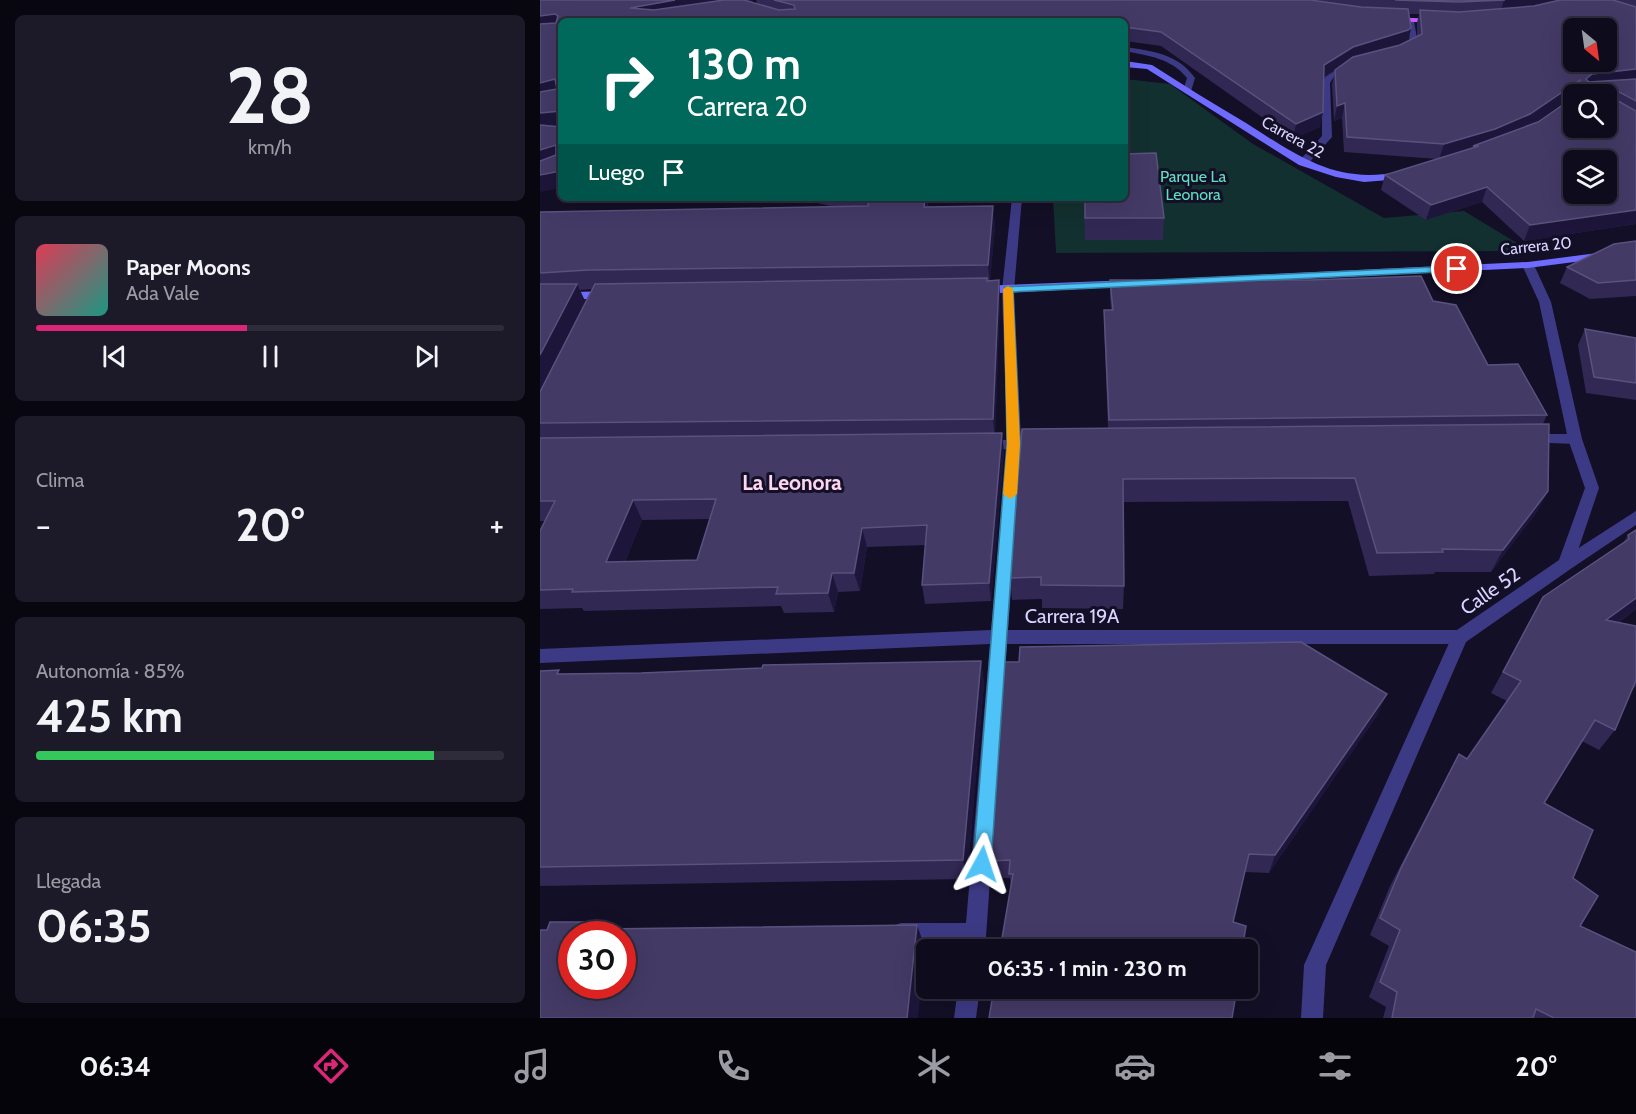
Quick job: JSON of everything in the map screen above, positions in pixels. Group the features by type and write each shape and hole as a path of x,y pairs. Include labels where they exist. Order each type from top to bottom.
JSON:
{"main road":[{"path":"1398,10 1439,11"},
{"path":"1382,18 1445,21"},
{"name":"Carrera 22","path":"1128,64 1149,67 1303,163 1328,173 1356,180 1386,178 1418,170"},
{"name":"Carrera 20","path":"1173,282 1528,266 1636,251"},
{"path":"972,290 1150,283"},
{"path":"540,297 621,295"}],"street":[{"path":"1389,56 1414,44 1410,21"},
{"path":"1128,50 1158,55 1182,65 1191,78 1187,92"},
{"path":"1303,163 1327,138 1326,83 1330,76 1366,62"},
{"path":"975,939 1014,444 1008,290 1017,201"},
{"path":"1528,266 1545,302 1575,439 1592,488 1566,564"},
{"path":"1516,439 1575,439"},
{"path":"966,445 1061,444"},
{"name":"Calle 52","path":"1312,1018 1315,964 1460,637 1636,517"},
{"name":"Carrera 19A","path":"540,656 1000,637 1460,637"},
{"path":"882,934 948,939"},
{"path":"965,1018 968,999"}],"green space":[{"name":"Parque La Leonora","path":"1128,79 1170,84 1253,144 1384,218 1464,211 1530,251 1056,253 1053,201 1128,201"}],"building":[{"path":"540,0 675,0 630,8 654,10 724,0 744,0 779,10 795,9 794,5 774,0 1310,0 1361,7 1408,9 1411,28 1353,47 1324,65 1323,112 1296,124 1161,32 1128,27 1128,18 558,18 558,111 540,113 540,92 557,89 555,79 540,83 540,24 556,23 558,16 555,14 540,16"},
{"path":"1395,0 1476,1 1505,0 1459,2"},
{"path":"1560,0 1613,0 1636,7 1636,69 1617,71 1617,18 1563,18 1563,72 1610,72 1592,74 1586,79 1589,82 1636,79 1636,101 1617,91 1617,84 1580,84 1580,80 1574,84 1563,84 1563,92 1530,114 1495,129 1444,144 1347,137 1345,103 1337,106 1335,70 1353,57 1400,45 1422,34 1420,10 1459,12 1534,6"},
{"path":"1617,100 1636,111 1636,210 1530,225 1487,187 1431,205 1385,175 1479,146 1473,146 1538,122 1563,105 1563,138 1617,138"},
{"path":"540,125 558,127 558,172 540,175 540,161 556,155 556,145 540,150"},
{"path":"1156,153 1164,218 1085,218 1085,201 1128,201 1128,154"},
{"path":"869,201 925,201 924,207 993,206 988,265 588,270 540,273 540,212 868,206"},
{"path":"1636,241 1636,280 1598,283 1567,267 1614,244"},
{"path":"1421,276 1433,301 1456,305 1488,365 1518,364 1547,415 1109,420 1104,310 1113,310 1110,280 1310,280"},
{"path":"987,278 987,281 999,280 993,419 540,423 540,392 595,284"},
{"path":"540,284 577,284 540,355"},
{"path":"1585,329 1636,338 1636,383 1594,377"},
{"path":"1549,424 1548,491 1503,550 1442,549 1443,552 1377,553 1355,478 1123,479 1124,586 1041,585 1041,577 1010,578 1022,429"},
{"path":"1002,433 989,583 922,585 927,525 862,528 854,573 832,573 828,593 776,594 778,587 572,592 573,589 540,590 540,531 555,501 540,501 540,438","holes":["716,499 697,560 606,562 633,500"]},
{"path":"1636,530 1636,598 1606,620 1636,626 1636,680 1615,730 1595,720 1544,803 1593,830 1573,878 1598,896 1580,926 1636,952 1636,1018 1554,1018 1536,1009 1533,1018 1392,1018 1397,992 1380,982 1400,930 1380,918 1401,868 1459,754 1467,759 1521,681 1503,672 1543,597 1629,539 1628,535"},
{"path":"1301,642 1387,694 1275,855 1249,854 1233,922 1246,926 1244,939 1002,939 1013,874 1009,874 1010,860 989,861 1004,662 1019,662 1020,647"},
{"path":"981,661 963,860 540,867 540,671 559,670 557,674 641,673 762,668 763,665"},
{"path":"550,922 558,922 558,999 636,999 636,929 917,925 907,1018 540,1018 540,930 547,930"},
{"path":"992,999 1235,999 1232,1018 989,1018"}],"slow traffic":[{"path":"1008,289 1014,444 1010,494"}],"district":[{"name":"La Leonora","path":"792,482"}],"route":[{"path":"982,864 1014,444 1008,290 1457,269"}]}
